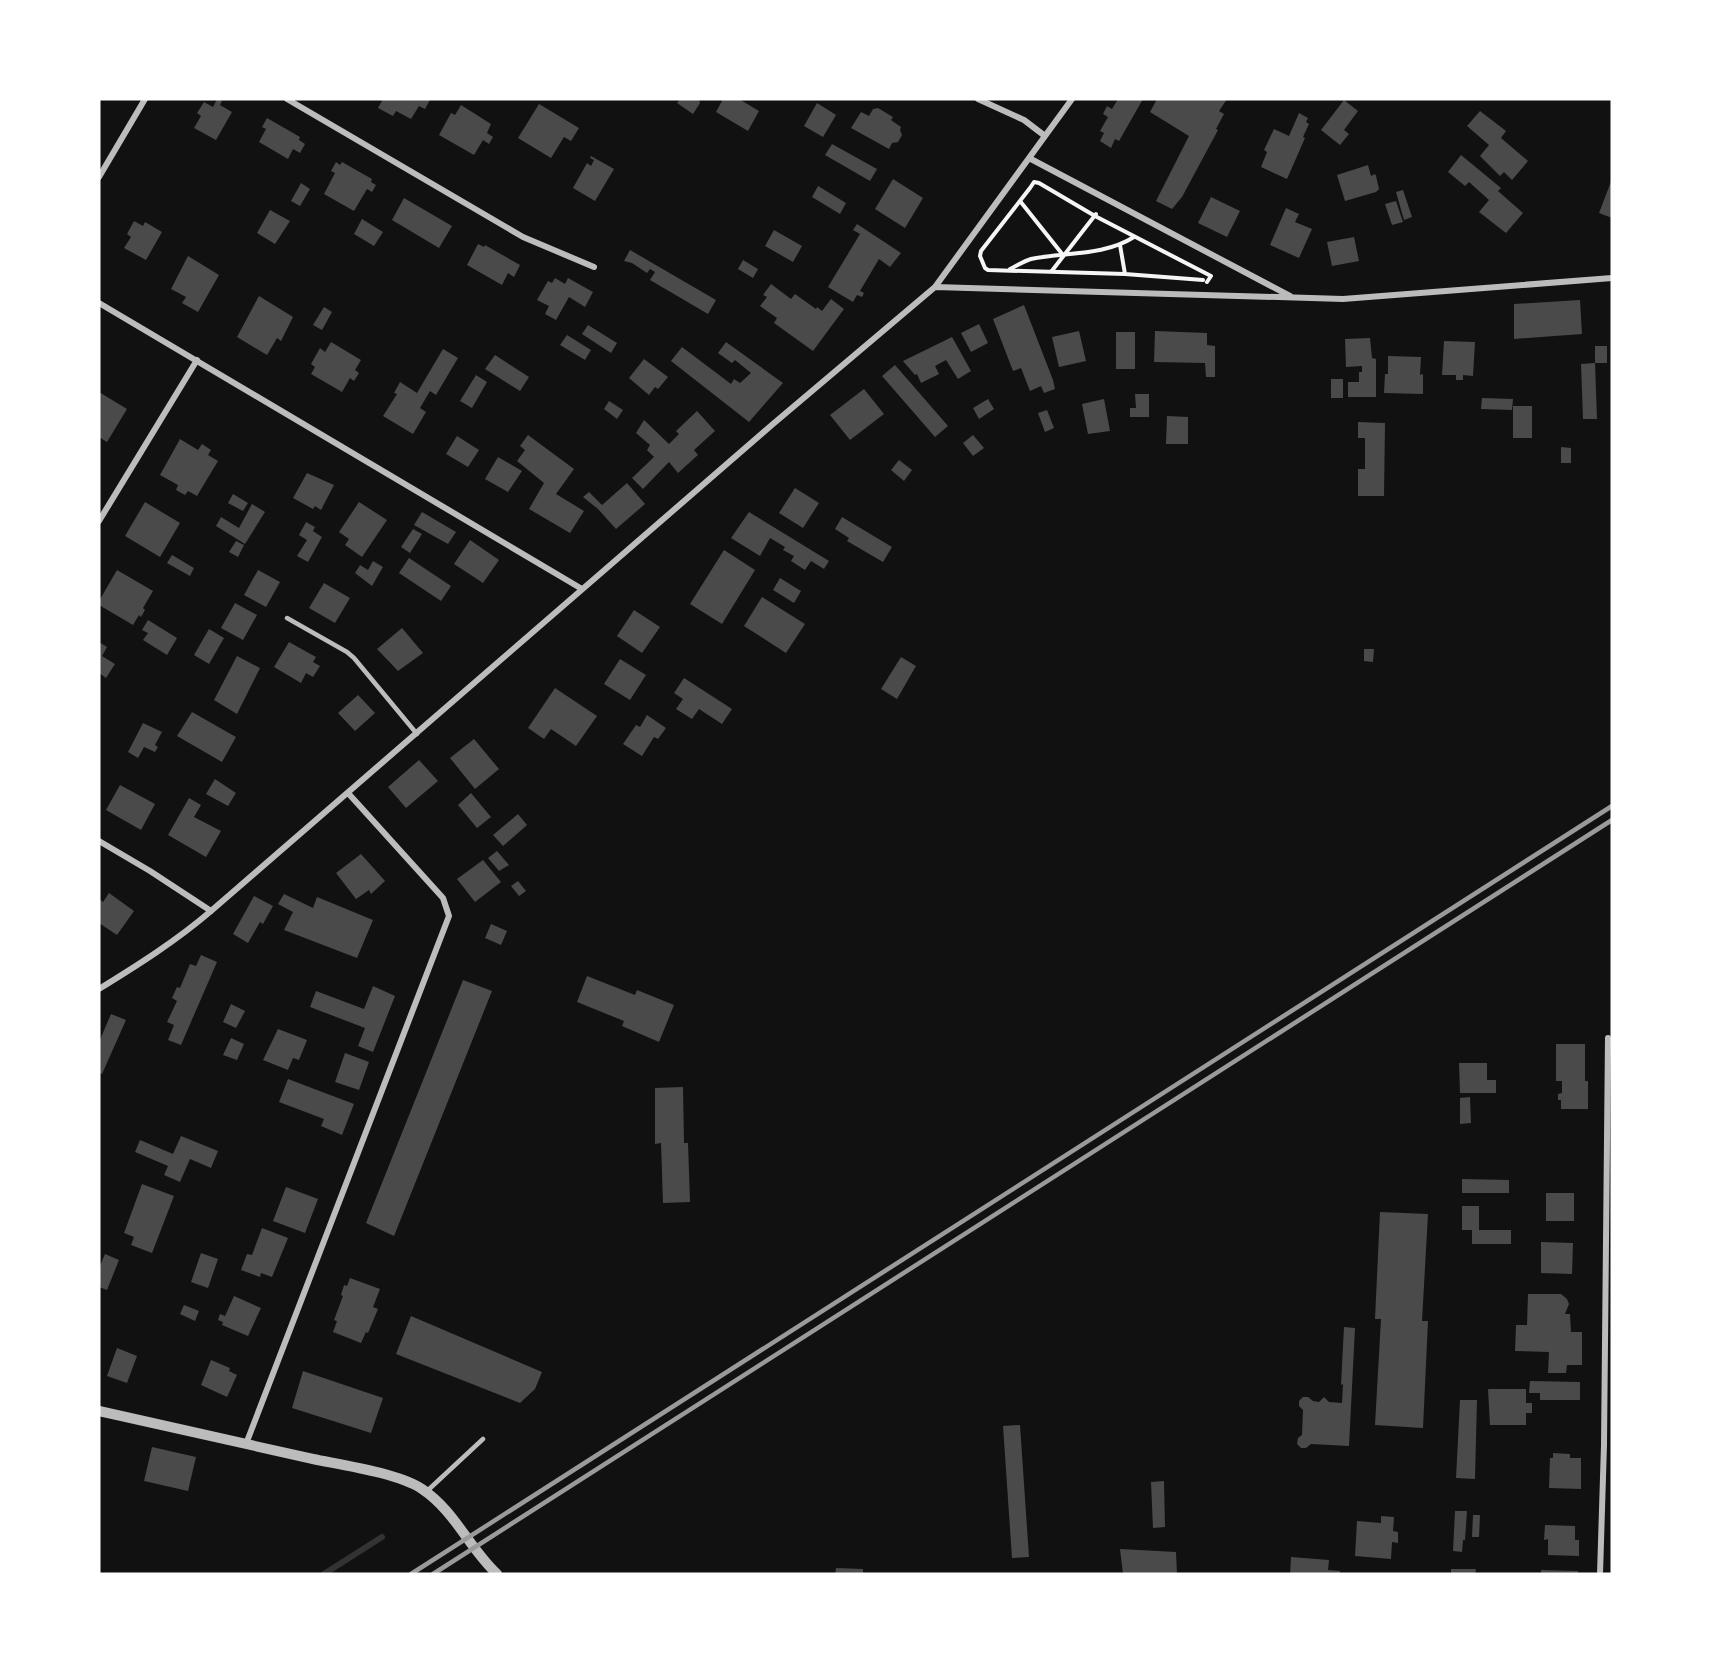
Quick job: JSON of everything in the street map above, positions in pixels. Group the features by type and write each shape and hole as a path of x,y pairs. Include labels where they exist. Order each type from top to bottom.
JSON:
{"street":[{"path":"99,177 145,99"},
{"path":"287,99 523,237 594,267"},
{"path":"978,99 1024,120 1045,136"},
{"path":"99,989 181,936 211,911 773,424 935,287 1072,99"},
{"path":"1029,158 1293,298"},
{"path":"935,287 1342,299 1612,278"},
{"path":"99,303 582,589"},
{"path":"99,521 197,360"},
{"path":"246,1444 449,916 443,898 348,793"},
{"path":"99,841 211,911"},
{"path":"1600,1574 1604,1445 1608,1038"},
{"path":"99,1411 401,1479 426,1492 446,1510 497,1574"},
{"path":"1604,1445 1612,1445"}],"lane":[{"path":"287,618 354,658 417,734"},
{"path":"426,1492 483,1439"}],"path":[{"path":"1207,280 1125,274 988,270 980,256 981,251 1034,182 1211,276 1207,280 1209,295"},
{"path":"1046,290 1051,273 1106,199"},
{"path":"1020,201 1064,255"},
{"path":"1007,271 1029,260 1120,245 1135,236"},
{"path":"1120,245 1127,292"}],"building":[{"path":"217,99 222,101 220,105 232,112 216,140 194,128 201,116 197,113 204,102 213,107"},
{"path":"383,99 430,100 425,109 419,106 411,119 396,111 393,116 378,108"},
{"path":"680,99 699,99 700,103 693,114 677,103"},
{"path":"723,99 739,99 759,111 748,131 716,112"},
{"path":"1118,99 1143,99 1119,141 1115,139 1111,148 1100,141 1104,133 1100,131 1108,117 1103,114 1107,106 1112,109"},
{"path":"1157,99 1227,99 1219,111 1224,114 1216,129 1218,130 1182,197 1172,209 1156,201 1189,136 1150,112"},
{"path":"1344,100 1358,111 1344,130 1349,134 1340,145 1321,130"},
{"path":"817,103 836,115 823,137 804,126"},
{"path":"539,104 579,128 571,141 564,137 551,158 518,138"},
{"path":"461,105 491,124 487,133 493,137 489,144 483,140 474,155 439,135 451,113 455,115"},
{"path":"878,108 893,117 891,120 901,127 902,135 898,142 892,143 889,149 851,128 861,112 869,116 873,109"},
{"path":"1480,111 1506,131 1501,138 1528,161 1512,180 1504,172 1500,176 1480,156 1489,145 1467,126"},
{"path":"1299,113 1308,118 1306,122 1309,124 1287,179 1261,167 1267,152 1264,150 1274,129 1289,136"},
{"path":"267,118 300,137 299,140 305,144 300,153 293,149 288,159 259,142 266,129 262,127"},
{"path":"832,144 877,169 870,181 825,155"},
{"path":"1461,155 1501,188 1498,191 1523,213 1506,233 1479,212 1489,200 1469,182 1465,186 1448,172"},
{"path":"591,156 614,169 595,201 573,188 587,163 591,166 594,160 590,158"},
{"path":"336,162 340,165 342,162 372,179 371,182 376,185 372,192 367,189 354,211 324,194 335,173 331,171"},
{"path":"1368,165 1371,176 1375,174 1376,176 1379,189 1376,192 1345,201 1337,175"},
{"path":"893,179 923,198 905,228 875,209"},
{"path":"1612,179 1612,218 1599,213"},
{"path":"301,183 310,189 300,206 291,201"},
{"path":"818,186 846,203 840,214 812,197"},
{"path":"1403,190 1412,217 1404,220 1396,192"},
{"path":"1211,197 1240,211 1227,237 1198,223"},
{"path":"404,198 452,226 439,248 392,220"},
{"path":"1396,201 1403,222 1392,225 1385,204"},
{"path":"1286,208 1299,214 1295,222 1312,229 1299,258 1270,245"},
{"path":"270,210 290,221 275,244 257,233"},
{"path":"362,219 383,232 374,246 354,234"},
{"path":"134,221 143,226 145,222 162,232 146,260 124,248 131,237 127,234"},
{"path":"857,224 901,253 890,267 879,259 860,291 864,293 862,297 857,295 853,302 828,287 860,234 853,230"},
{"path":"774,230 802,246 793,262 765,246"},
{"path":"1354,237 1359,261 1332,266 1327,242"},
{"path":"478,244 484,247 485,245 520,265 514,277 508,273 502,285 467,265"},
{"path":"630,250 716,300 708,314 650,280 655,272 650,269 647,273 632,263 624,261"},
{"path":"188,256 219,275 198,312 182,303 186,297 171,289"},
{"path":"743,260 758,269 753,278 738,269"},
{"path":"555,278 565,284 568,278 593,292 585,307 569,297 556,320 545,314 549,306 537,300 548,281 552,283"},
{"path":"771,284 791,299 795,294 816,309 817,307 822,311 831,299 844,309 813,351 774,323 777,318 760,306 767,297 763,295"},
{"path":"259,296 293,317 281,341 277,338 267,355 237,337"},
{"path":"1580,300 1582,334 1514,339 1514,304"},
{"path":"1024,305 1053,380 1055,389 1044,393 1041,386 1030,391 1021,368 1013,371 993,319"},
{"path":"324,307 332,312 322,330 313,325"},
{"path":"979,324 988,343 971,352 961,333"},
{"path":"588,325 617,343 611,353 582,334"},
{"path":"1079,331 1086,361 1059,367 1052,337"},
{"path":"1155,331 1207,333 1207,345 1215,346 1215,377 1206,377 1205,363 1154,362"},
{"path":"1116,332 1135,332 1135,369 1116,369"},
{"path":"567,335 591,350 585,360 560,345"},
{"path":"952,337 971,371 958,379 946,360 935,366 939,374 921,383 917,374 915,375 903,361"},
{"path":"1370,338 1372,358 1376,359 1376,397 1348,397 1348,382 1359,382 1359,372 1362,372 1362,366 1346,367 1345,339"},
{"path":"1444,341 1475,342 1473,376 1463,375 1463,380 1456,380 1456,375 1442,375"},
{"path":"331,342 361,360 355,370 359,373 354,381 350,378 342,392 311,374 315,367 311,364 320,348 325,352"},
{"path":"726,342 783,383 749,422 671,361 682,347 731,384 734,379 740,383 751,373 735,360 732,363 718,353"},
{"path":"1595,346 1607,346 1607,363 1595,363"},
{"path":"443,349 458,358 436,395 430,391 420,408 426,412 413,434 383,416 397,394 394,393 400,382 417,393"},
{"path":"495,355 529,377 520,391 485,369"},
{"path":"1388,356 1421,357 1420,375 1423,374 1423,394 1384,393 1385,374 1388,374"},
{"path":"644,359 668,377 658,389 655,387 649,395 629,378"},
{"path":"1595,363 1597,419 1583,419 1581,364"},
{"path":"895,365 948,426 935,437 882,376"},
{"path":"476,375 487,382 472,408 460,401"},
{"path":"1331,379 1343,379 1343,398 1331,398"},
{"path":"864,389 884,414 850,440 830,415"},
{"path":"99,392 127,409 107,442 99,437"},
{"path":"1135,394 1149,394 1149,417 1130,417 1130,408 1136,408"},
{"path":"1482,398 1513,399 1512,410 1481,409"},
{"path":"988,399 994,409 979,419 973,408"},
{"path":"1104,399 1110,431 1088,434 1082,404"},
{"path":"609,401 623,410 617,419 604,409"},
{"path":"1513,406 1532,406 1532,438 1513,438"},
{"path":"1047,410 1054,428 1045,432 1038,413"},
{"path":"697,411 715,431 694,450 698,455 678,473 669,462 643,489 632,478 654,457 647,450 650,445 636,433 644,420 669,444 679,434 676,431"},
{"path":"1167,416 1188,417 1188,444 1166,444"},
{"path":"1358,422 1385,423 1384,496 1358,496 1358,469 1365,469 1365,438 1358,438"},
{"path":"528,435 574,469 556,494 584,511 570,533 529,509 544,483 517,461 525,450 520,446"},
{"path":"973,435 984,448 973,456 963,443"},
{"path":"457,436 479,450 468,467 446,454"},
{"path":"180,439 198,450 202,444 211,450 208,455 218,461 197,496 188,491 185,495 176,490 178,485 160,475"},
{"path":"1561,447 1571,448 1571,463 1561,463"},
{"path":"498,457 522,471 508,492 485,479"},
{"path":"899,460 912,470 904,481 891,470"},
{"path":"307,473 334,485 321,510 315,506 313,509 293,498"},
{"path":"627,483 645,504 616,529 598,509 583,497 589,492 602,505"},
{"path":"795,488 819,503 803,528 779,513"},
{"path":"233,494 248,503 243,511 228,503"},
{"path":"145,502 180,523 160,557 125,536"},
{"path":"359,502 387,520 362,557 345,545 349,539 339,532"},
{"path":"252,504 265,512 245,544 216,526 221,517 239,528"},
{"path":"422,512 456,532 448,544 414,525"},
{"path":"749,512 829,561 824,569 811,561 805,570 791,561 794,556 783,550 785,547 770,538 760,556 731,538"},
{"path":"842,517 892,547 883,562 847,541 849,538 835,529"},
{"path":"306,522 315,527 313,531 322,537 308,562 297,556 307,540 299,535"},
{"path":"413,529 422,534 410,553 401,547"},
{"path":"470,540 499,560 483,583 454,564"},
{"path":"236,541 244,545 238,557 229,552"},
{"path":"724,550 755,570 722,624 690,604"},
{"path":"172,555 194,568 190,576 167,563"},
{"path":"409,558 451,586 441,601 399,573"},
{"path":"373,561 383,567 372,586 355,573 360,565 368,570"},
{"path":"117,570 153,591 143,608 145,610 141,617 139,615 133,625 99,605 99,601"},
{"path":"258,570 280,582 266,607 244,595"},
{"path":"780,578 801,591 794,603 773,590"},
{"path":"324,583 350,598 335,623 309,608"},
{"path":"762,597 805,624 786,653 744,626"},
{"path":"235,603 257,615 243,640 221,628"},
{"path":"634,610 660,627 642,653 617,636"},
{"path":"148,620 177,638 167,655 143,640 148,633 142,630"},
{"path":"402,628 423,653 398,671 377,649"},
{"path":"209,629 224,638 209,664 194,655"},
{"path":"99,642 107,647 102,656 115,664 106,678 99,673"},
{"path":"289,642 316,657 313,662 320,666 313,677 306,673 301,683 274,667"},
{"path":"1364,649 1374,649 1373,662 1364,661"},
{"path":"237,656 260,668 237,714 214,700"},
{"path":"901,657 916,666 897,699 881,689"},
{"path":"620,659 646,675 630,700 604,684"},
{"path":"684,678 732,709 722,724 699,709 692,719 676,709 683,699 674,693"},
{"path":"555,688 597,716 576,746 551,729 544,739 528,728"},
{"path":"358,695 375,713 355,731 338,713"},
{"path":"192,712 236,737 222,762 177,736"},
{"path":"647,715 666,728 658,739 654,737 642,756 623,744 636,725 640,727"},
{"path":"143,723 162,732 155,745 158,747 155,752 144,747 138,758 128,752"},
{"path":"474,739 499,769 475,789 450,758"},
{"path":"419,760 438,781 406,808 388,787"},
{"path":"215,779 236,793 228,806 206,794"},
{"path":"120,785 155,804 141,830 106,810"},
{"path":"471,793 491,817 477,828 458,805"},
{"path":"189,798 201,805 194,817 221,831 206,857 168,835"},
{"path":"518,814 527,825 503,846 493,835"},
{"path":"497,851 509,865 499,871 488,858"},
{"path":"361,854 385,881 371,894 369,890 356,899 336,873"},
{"path":"483,860 501,882 475,902 457,879"},
{"path":"518,881 526,891 519,896 511,886"},
{"path":"109,893 134,911 117,935 99,923 99,899 103,902"},
{"path":"284,894 313,908 317,897 373,920 357,958 284,930 293,912 278,904"},
{"path":"254,896 273,906 263,924 260,922 248,943 233,934"},
{"path":"491,924 507,931 501,945 485,938"},
{"path":"201,955 217,962 181,1045 168,1040 174,1025 167,1022 177,1001 172,998 177,987 180,988 190,964 196,966"},
{"path":"587,976 635,995 637,990 674,1005 659,1042 622,1026 624,1021 577,1002"},
{"path":"463,980 492,991 394,1236 366,1223"},
{"path":"373,986 395,996 373,1052 358,1046 365,1028 310,1007 316,991 364,1009"},
{"path":"231,1004 245,1011 236,1028 223,1022"},
{"path":"111,1014 126,1020 102,1074 99,1073 99,1042"},
{"path":"278,1029 307,1040 299,1060 293,1058 288,1070 263,1060"},
{"path":"231,1038 244,1044 237,1060 223,1055"},
{"path":"1556,1044 1585,1044 1588,1109 1561,1109 1558,1094 1562,1093 1562,1081 1556,1081"},
{"path":"345,1053 369,1062 359,1090 335,1082"},
{"path":"1459,1063 1487,1063 1487,1080 1496,1080 1496,1093 1460,1093"},
{"path":"288,1079 354,1104 342,1135 321,1126 324,1119 279,1102"},
{"path":"683,1087 684,1143 688,1143 690,1202 663,1203 661,1143 655,1144 655,1088"},
{"path":"1470,1097 1471,1123 1460,1124 1460,1098"},
{"path":"181,1136 218,1151 211,1168 190,1159 180,1182 164,1175 168,1166 135,1152 140,1140 173,1154"},
{"path":"1462,1179 1509,1180 1509,1193 1462,1193"},
{"path":"142,1184 174,1196 152,1253 131,1245 134,1237 124,1233"},
{"path":"286,1187 318,1199 305,1233 273,1221"},
{"path":"1546,1193 1574,1193 1574,1221 1546,1221"},
{"path":"1462,1206 1479,1206 1479,1230 1511,1230 1511,1244 1472,1244 1472,1230 1462,1230"},
{"path":"1380,1212 1428,1214 1422,1321 1428,1321 1423,1428 1375,1425 1381,1319 1375,1319"},
{"path":"262,1228 288,1238 272,1277 261,1273 260,1277 241,1270 247,1254 252,1255"},
{"path":"1541,1242 1573,1243 1572,1274 1541,1273"},
{"path":"201,1253 218,1259 208,1288 191,1282"},
{"path":"105,1254 119,1260 107,1290 99,1287 99,1268"},
{"path":"350,1278 380,1289 373,1307 378,1309 361,1343 333,1332 344,1285 347,1286"},
{"path":"1528,1294 1561,1294 1567,1299 1569,1304 1565,1314 1570,1314 1571,1332 1582,1332 1582,1365 1567,1365 1566,1373 1548,1373 1549,1352 1515,1351 1516,1325 1527,1325"},
{"path":"234,1296 261,1308 248,1336 222,1325 223,1322 218,1320 220,1314 225,1316"},
{"path":"184,1305 199,1311 195,1321 180,1314"},
{"path":"411,1316 542,1372 535,1389 520,1403 396,1354"},
{"path":"1344,1327 1355,1328 1349,1446 1311,1444 1306,1448 1301,1448 1297,1444 1298,1438 1302,1435 1303,1410 1299,1406 1299,1401 1303,1397 1308,1397 1319,1402 1324,1397 1329,1402 1342,1403"},
{"path":"117,1348 137,1356 127,1383 107,1376"},
{"path":"211,1360 230,1368 229,1371 237,1375 227,1397 201,1385"},
{"path":"303,1371 383,1398 371,1433 292,1408"},
{"path":"1530,1381 1580,1382 1580,1400 1540,1400 1540,1393 1529,1393"},
{"path":"1488,1389 1526,1389 1526,1403 1532,1403 1532,1413 1526,1413 1526,1425 1490,1425"},
{"path":"1460,1400 1477,1400 1475,1479 1456,1478"},
{"path":"1020,1425 1029,1557 1012,1558 1003,1426"},
{"path":"152,1447 196,1457 188,1491 144,1481"},
{"path":"1553,1453 1570,1454 1570,1458 1581,1458 1581,1489 1549,1488 1550,1458 1553,1458"},
{"path":"1164,1481 1165,1527 1153,1528 1151,1482"},
{"path":"1455,1511 1467,1511 1462,1552 1453,1551"},
{"path":"1473,1515 1480,1515 1479,1537 1472,1537"},
{"path":"1381,1516 1394,1517 1393,1531 1398,1532 1398,1543 1392,1542 1391,1559 1355,1556 1357,1521 1381,1523"},
{"path":"1545,1525 1575,1526 1575,1540 1579,1540 1579,1556 1548,1555 1548,1539 1544,1540"},
{"path":"1120,1549 1176,1552 1177,1574 1123,1574"},
{"path":"1291,1557 1329,1560 1328,1570 1340,1571 1340,1574 1290,1574"},
{"path":"836,1568 863,1569 863,1574 835,1574"},
{"path":"1451,1569 1476,1569 1475,1574 1451,1574"},
{"path":"1541,1570 1578,1571 1578,1574 1541,1574"}],"waterway":[{"path":"324,1574 382,1537"}],"railway":[{"path":"411,1574 1612,806"},
{"path":"433,1574 1612,820"}]}
